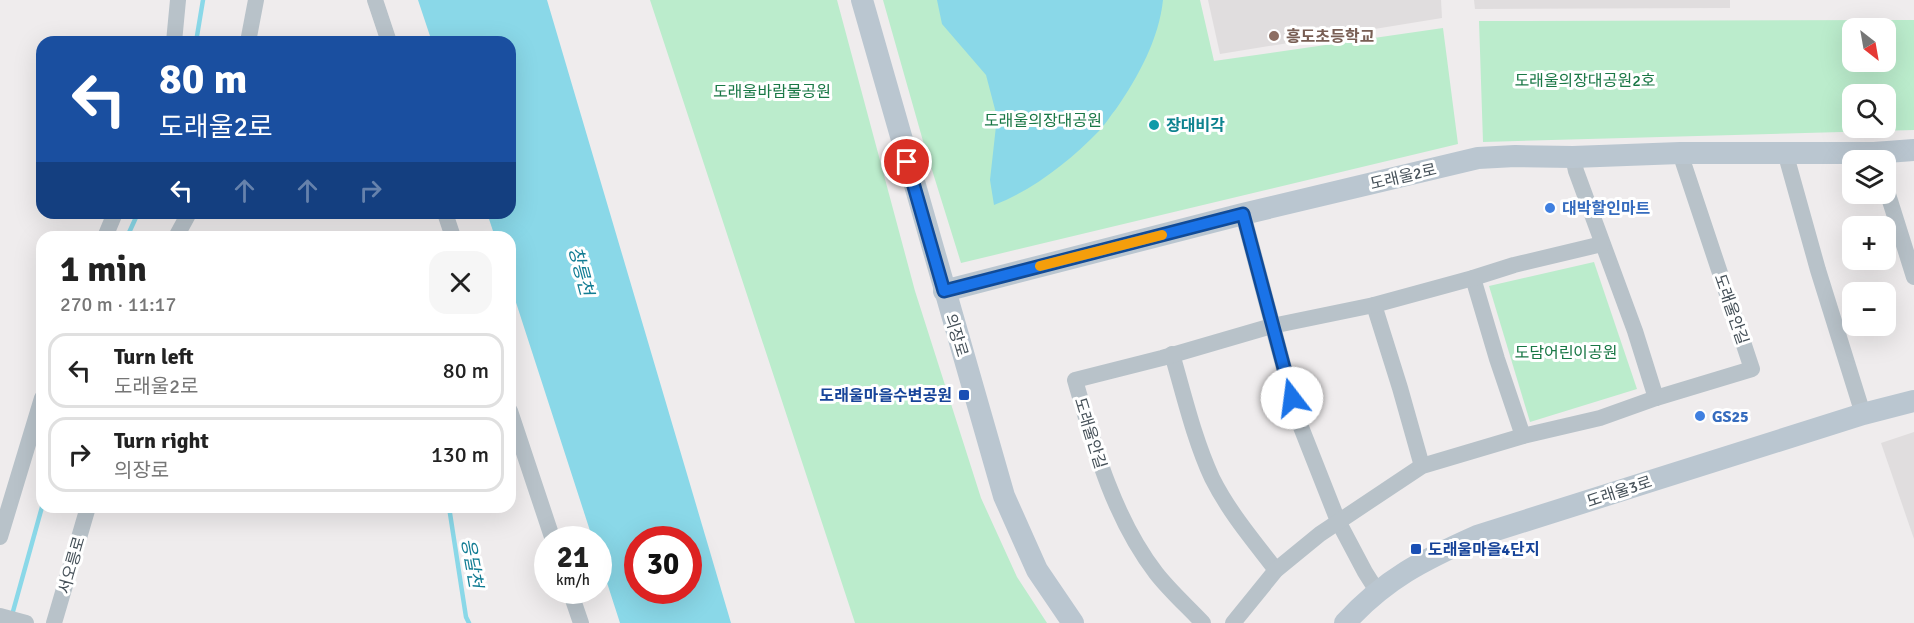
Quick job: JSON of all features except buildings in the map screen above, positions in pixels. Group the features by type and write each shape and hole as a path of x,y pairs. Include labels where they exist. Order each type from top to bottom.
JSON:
{"street":[{"path":"175,36 178,0"},
{"path":"249,36 256,0"},
{"path":"375,0 387,36"},
{"name":"의장로","path":"862,0 1004,496 1037,570 1072,623"},
{"name":"도래울2로","path":"1896,153 1914,150"},
{"path":"1785,152 1818,270 1863,414"},
{"name":"도래울2로","path":"944,291 1243,214 1478,158 1785,152 1842,155"},
{"name":"도래울안길","path":"1233,623 1276,570 1338,521 1422,466 1522,436 1600,418 1656,398 1752,369 1680,153"},
{"path":"1573,157 1576,171 1635,331 1656,398"},
{"path":"1891,204 1914,277"},
{"path":"1243,214 1297,417 1338,521 1377,591"},
{"name":"도래울안길","path":"1203,623 1156,573 1136,541 1101,470 1075,380 1272,326 1374,305 1514,265 1602,243"},
{"path":"1473,278 1522,436"},
{"path":"1374,305 1422,466"},
{"path":"1172,354 1198,442 1212,478 1232,513 1276,570"},
{"name":"도래울3로","path":"1345,623 1377,591 1400,574 1477,536 1863,414 1914,401"},
{"path":"0,537 36,418"},
{"path":"516,429 548,526"},
{"name":"서오릉로","path":"54,623 86,513"},
{"path":"574,604 581,623"},
{"path":"0,616 26,623"}],"shaded area":[{"name":"흥도초등학교","path":"1208,0 1441,0 1442,18 1220,54"},
{"path":"1474,0 1730,0 1730,8 1475,9"},
{"path":"1914,432 1914,539 1881,443"}],"green space":[{"name":"도래울바람물공원","path":"650,0 837,0 915,291 981,498 1017,577 1047,623 855,623"},
{"name":"도래울의장대공원","path":"883,0 1200,0 1214,61 1443,28 1458,144 961,263"},
{"name":"도래울의장대공원2호","path":"1842,20 1842,72 1896,72 1896,20 1914,20 1914,130 1896,131 1896,84 1842,84 1842,132 1483,142 1479,21"},
{"name":"도담어린이공원","path":"1594,262 1637,389 1530,422 1489,286"}],"water":[{"name":"창릉천","path":"418,0 547,0 731,623 620,623 612,598 612,526 588,526 516,303 516,231 493,231 489,219 516,219 516,36 430,36"},
{"path":"937,0 1163,0 1157,29 1146,57 1124,97 1101,129 1050,174 1009,199 994,205 990,180 997,117 986,75 942,24"}],"waterway":[{"path":"197,36 203,0"},
{"path":"130,231 135,219"},
{"path":"12,615 40,513"},
{"name":"응달천","path":"450,513 466,617 469,623"}],"slow traffic":[{"path":"1040,266 1162,235"}],"place":[{"name":"흥도초등학교","path":"1274,36"},
{"name":"장대비각","path":"1154,125"},
{"name":"대박할인마트","path":"1550,208"},
{"name":"도래울마을수변공원","path":"964,395"},
{"name":"GS25","path":"1700,416"},
{"name":"도래울마을4단지","path":"1416,549"}],"route":[{"path":"907,162 944,291 1243,214 1292,398"}]}
